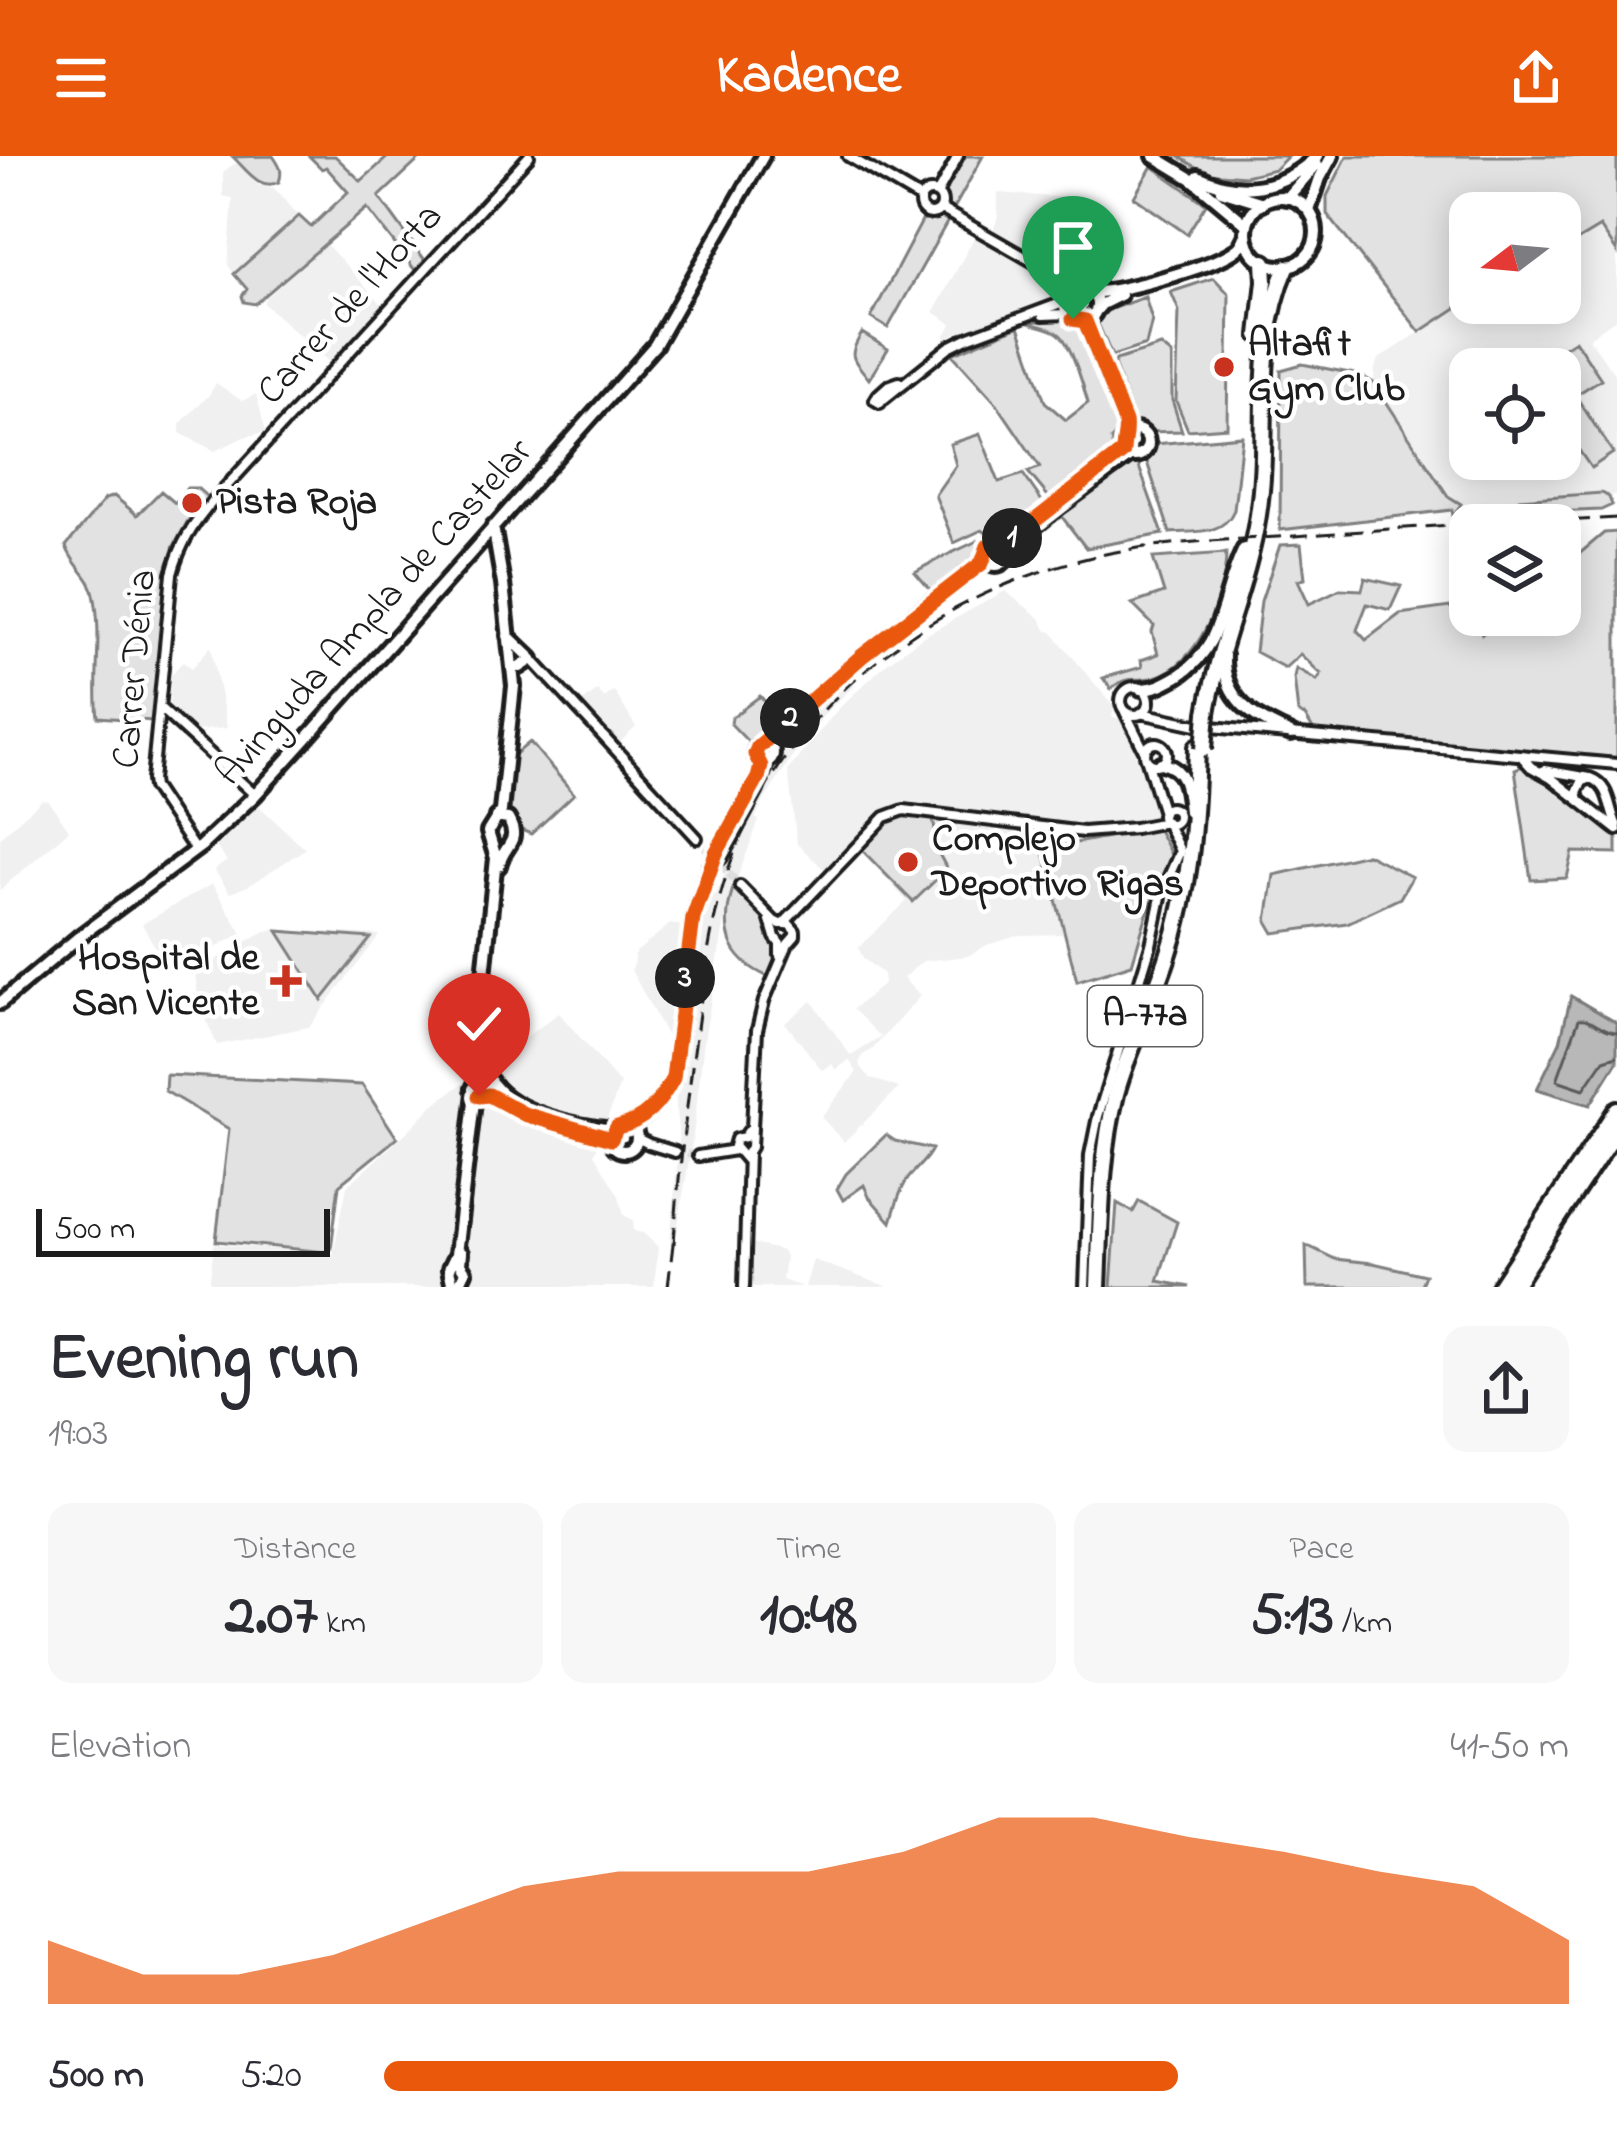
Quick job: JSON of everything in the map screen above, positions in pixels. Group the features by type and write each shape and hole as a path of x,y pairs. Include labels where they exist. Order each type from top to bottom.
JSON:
{"highway":[{"name":"A-77a","path":"1101,1287 1115,1131 1190,907 1201,830 1200,716 1210,659 1244,549 1256,477 1265,281 1260,259"},
{"name":"A-77a","path":"1200,716 1251,552 1260,507 1268,334 1287,267"},
{"name":"A-77a","path":"1101,1287 1106,1141 1121,1076 1168,957 1186,889 1201,748"},
{"path":"1499,1287 1617,1109"},
{"path":"1513,1287 1617,1129"}],"main road":[{"name":"Avinguda Ampla de Castelar","path":"0,1003 195,850 255,795 656,345 763,156"},
{"path":"1154,156 1192,178 1247,229"},
{"path":"1166,156 1225,192 1263,202 1287,198 1309,211"},
{"path":"1198,176 1225,187 1254,188 1282,181 1320,156"},
{"path":"1287,198 1320,156"},
{"name":"A-77a","path":"1287,267 1306,258 1314,246 1315,224 1309,211 1332,156"},
{"path":"1263,202 1234,252 1112,291 1085,291 1067,304 1078,321 1091,317 1112,298 1238,257 1287,267"},
{"name":"A-77a","path":"1247,229 1260,259"},
{"path":"1085,291 1096,300 1091,325 1130,432"},
{"path":"613,1134 620,1150 626,1151 637,1137 637,1123 673,1078 693,918 716,860 779,734 988,561 988,546 1005,547 1127,452 1143,453 1148,444 1145,434 1130,432"},
{"path":"1127,452 1122,442 1130,432"},
{"name":"A-77a","path":"1255,723 1232,693 1223,658 1255,548 1260,507"},
{"path":"494,526 515,668 501,811 488,832 489,842 500,851"},
{"name":"A-77a","path":"1145,694 1190,668 1204,654 1244,549"},
{"path":"512,642 532,659 515,668"},
{"path":"1255,723 1291,734"},
{"name":"A-77a","path":"1139,1030 1176,918 1189,845 1190,815 1183,778 1174,766 1160,764"},
{"path":"499,819 514,833 512,844 500,851"},
{"path":"500,851 477,1043 484,1087 524,1114 637,1137"},
{"path":"456,1276 484,1087 481,1054 489,945"}],"street":[{"name":"Carrer de l'Horta","path":"218,496 529,156"},
{"path":"848,156 921,199"},
{"path":"937,194 958,156"},
{"path":"929,192 937,194 943,202 940,209 926,213 921,199 929,192"},
{"path":"940,209 1085,291"},
{"path":"881,397 967,338 1067,304 1067,288 1058,277"},
{"name":"Carrer Dénia","path":"195,850 152,780 172,574 191,526 218,496"},
{"path":"532,659 697,838"},
{"path":"1085,1287 1090,1155 1162,892 1180,847 1121,700 1124,692 1130,688 1145,694 1173,722"},
{"path":"1145,694 1148,705 1136,730 1141,738 1160,743 1166,750 1166,759 1151,777"},
{"path":"160,707 255,795"},
{"path":"1125,711 1173,722 1200,716 1255,723"},
{"path":"1200,716 1220,728 1617,764"},
{"path":"1220,728 1255,723"},
{"path":"1146,756 1153,743"},
{"path":"1146,756 1152,764 1160,764"},
{"path":"1522,756 1617,828"},
{"path":"1538,770 1602,784 1617,828"},
{"path":"1580,800 1579,786 1590,778"},
{"path":"1592,809 1611,811"},
{"path":"784,944 776,940 799,905 885,818 904,810 1083,832 1135,828 1167,817"},
{"path":"698,1156 737,1151 748,1135 760,1011 784,944 795,937 740,886"},
{"path":"744,1287 748,1165 737,1151 736,1139 748,1135"},
{"path":"637,1137 675,1152"}],"shaded area":[{"path":"273,156 281,175 272,184 254,178 233,157"},
{"path":"309,156 335,156 361,181 389,156 423,156 379,197 427,263 418,274 367,208 255,304 244,302 247,289 234,274 299,216 311,227 348,192"},
{"path":"962,156 983,156 952,212 946,191"},
{"path":"1178,156 1288,156 1275,169 1245,176 1206,173"},
{"path":"1347,156 1617,156 1617,252 1600,227 1581,238 1581,192 1449,192 1449,313 1420,332 1327,214 1327,196"},
{"path":"234,164 258,185 274,188 299,216 234,274 228,265 233,198 223,196 223,172"},
{"path":"1152,166 1206,204 1187,234 1134,197"},
{"path":"998,193 1069,198 1051,266 993,232"},
{"path":"943,214 950,217 888,328 871,318 922,221"},
{"path":"1600,226 1617,252 1617,318 1589,338 1617,378 1617,495 1461,504 1448,496 1374,383 1379,359 1449,313 1449,324 1581,324 1581,238"},
{"path":"976,234 1059,288 1060,296 947,338 952,324 934,312"},
{"path":"324,246 382,304 333,361 264,304"},
{"path":"1214,278 1229,294 1227,427 1188,430 1176,401 1179,311 1171,292"},
{"path":"1145,297 1152,320 1146,345 1112,356 1097,321 1105,311"},
{"path":"1058,316 1079,326 1120,431 1111,440 1114,455 1052,501 1028,472 1040,467 997,404 952,354 1019,326 1045,402 1066,420 1088,403 1076,366 1059,334 1029,323"},
{"path":"862,333 888,349 869,379 854,357"},
{"path":"1161,346 1172,355 1172,400 1182,431 1150,432 1136,424 1114,364"},
{"path":"1581,349 1601,379 1581,392"},
{"path":"1302,364 1360,375 1374,383 1448,496 1461,504 1449,504 1449,510 1280,530 1281,370"},
{"path":"216,383 242,401 256,394 266,432 215,451 180,433 180,424"},
{"path":"1581,404 1613,453 1591,468 1581,453"},
{"path":"980,434 999,482 1023,474 1046,507 1008,535 982,530 954,543 935,495 956,465 950,444"},
{"path":"1242,436 1234,510 1229,518 1207,530 1170,533 1146,459 1155,444"},
{"path":"1127,461 1138,464 1163,534 1086,548 1059,513"},
{"path":"187,488 197,488 207,497 187,522 166,572 152,721 98,717 94,594 66,546 105,499 114,496 137,515 161,491 175,503"},
{"path":"1602,493 1612,505 1581,511 1581,504 1514,504 1519,499"},
{"path":"1617,532 1617,758 1504,752 1314,731 1298,713 1294,677 1296,668 1317,680 1321,674 1300,654 1285,668 1255,652 1261,601 1280,545 1301,544 1305,578 1298,580 1309,604 1340,589 1362,590 1365,578 1401,586 1390,610 1367,604 1357,630 1366,640 1400,614 1449,607 1449,636 1581,636 1581,552 1604,533"},
{"path":"979,540 984,542 980,558 933,593 915,572 939,559"},
{"path":"1226,553 1215,607 1185,658 1155,677 1128,680 1111,689 1103,678 1142,667 1141,660 1158,654 1154,626 1132,604 1164,593 1153,558"},
{"path":"1005,591 1040,618 1115,708 1112,716 1123,721 1158,813 1118,826 1037,823 1065,934 1020,935 968,956 923,961 903,978 920,996 859,1064 870,1078 899,1088 844,1142 821,1117 857,1072 849,1060 836,1070 832,1064 822,1070 785,1023 812,1001 851,1056 881,1037 853,1009 884,984 883,974 858,948 907,901 859,849 826,871 797,844 788,770 839,708 886,664 922,637"},
{"path":"211,646 227,728 194,731 169,707 171,675 183,661 192,668"},
{"path":"850,678 855,685 798,748 764,801 728,903 675,1243 670,1241 679,1145 675,1091 681,1084 695,952 708,894 718,891 739,833 786,748"},
{"path":"598,690 604,698 614,691 636,727 617,745 580,704"},
{"path":"760,696 783,721 754,748 731,724 732,717"},
{"path":"530,742 574,794 531,834 516,828 510,817 513,756"},
{"path":"1528,764 1617,830 1617,853 1573,852 1567,878 1531,880 1515,769"},
{"path":"42,800 49,801 69,830 0,890 0,837"},
{"path":"257,804 305,849 230,893 214,870 227,861 213,843"},
{"name":"Complejo Deportivo Rigas","path":"908,814 933,819 939,854 947,869 913,902 861,849 886,824"},
{"path":"1157,828 1174,860 1154,897 1132,964 1077,981 1043,849"},
{"path":"1367,854 1412,877 1400,898 1347,923 1274,933 1267,921 1274,875"},
{"path":"212,884 242,933 170,973 142,924"},
{"path":"734,885 770,926 776,948 769,977 743,961 730,940 728,915"},
{"path":"670,924 685,926 672,1046 631,970 634,954"},
{"path":"265,931 380,935 309,1027 217,1045 199,1004 195,972"},
{"path":"278,931 371,938 322,1000"},
{"path":"559,1013 620,1084 594,1154 619,1196 624,1215 633,1220 634,1231 658,1247 654,1287 209,1287 214,1244 333,1254 347,1186 433,1105"},
{"path":"166,1075 362,1085 397,1138 339,1185 331,1249 216,1241 229,1129 165,1091"},
{"path":"886,1135 932,1149 904,1185 891,1222 864,1185 843,1200 837,1189"},
{"path":"1139,1201 1177,1222 1158,1281 1190,1287 1111,1287 1117,1203 1133,1212"},
{"path":"751,1243 782,1251 782,1280 803,1287 748,1287"},
{"path":"1306,1245 1335,1259 1425,1275 1420,1287 1307,1287"},
{"path":"813,1260 886,1286 887,1287 805,1287"}],"water":[{"path":"1571,996 1617,1023 1617,1062 1590,1105 1537,1089 1560,1042"}],"tunnel":[{"path":"697,838 740,886"},
{"path":"675,1152 698,1156"}],"railway":[{"path":"1581,520 1617,518"},
{"path":"674,1244 705,969 719,902 759,800 793,747 834,700 880,658 932,622 988,592 1048,569 1159,545 1449,525"},
{"path":"668,1287 675,1227"}],"place":[{"name":"Altafit Gym Club","path":"1224,367"},
{"name":"Pista Roja","path":"192,503"},
{"name":"Complejo Deportivo Rigas","path":"908,862"},
{"name":"Hospital de San Vicente","path":"286,981"}],"route":[{"path":"479,1096 489,1095 524,1114 611,1139 617,1127 637,1123 666,1092 673,1078 693,918 716,853 758,778 761,764 755,751 862,656 982,563 988,546 1010,540 1123,452 1125,422 1085,321 1073,319"}]}
